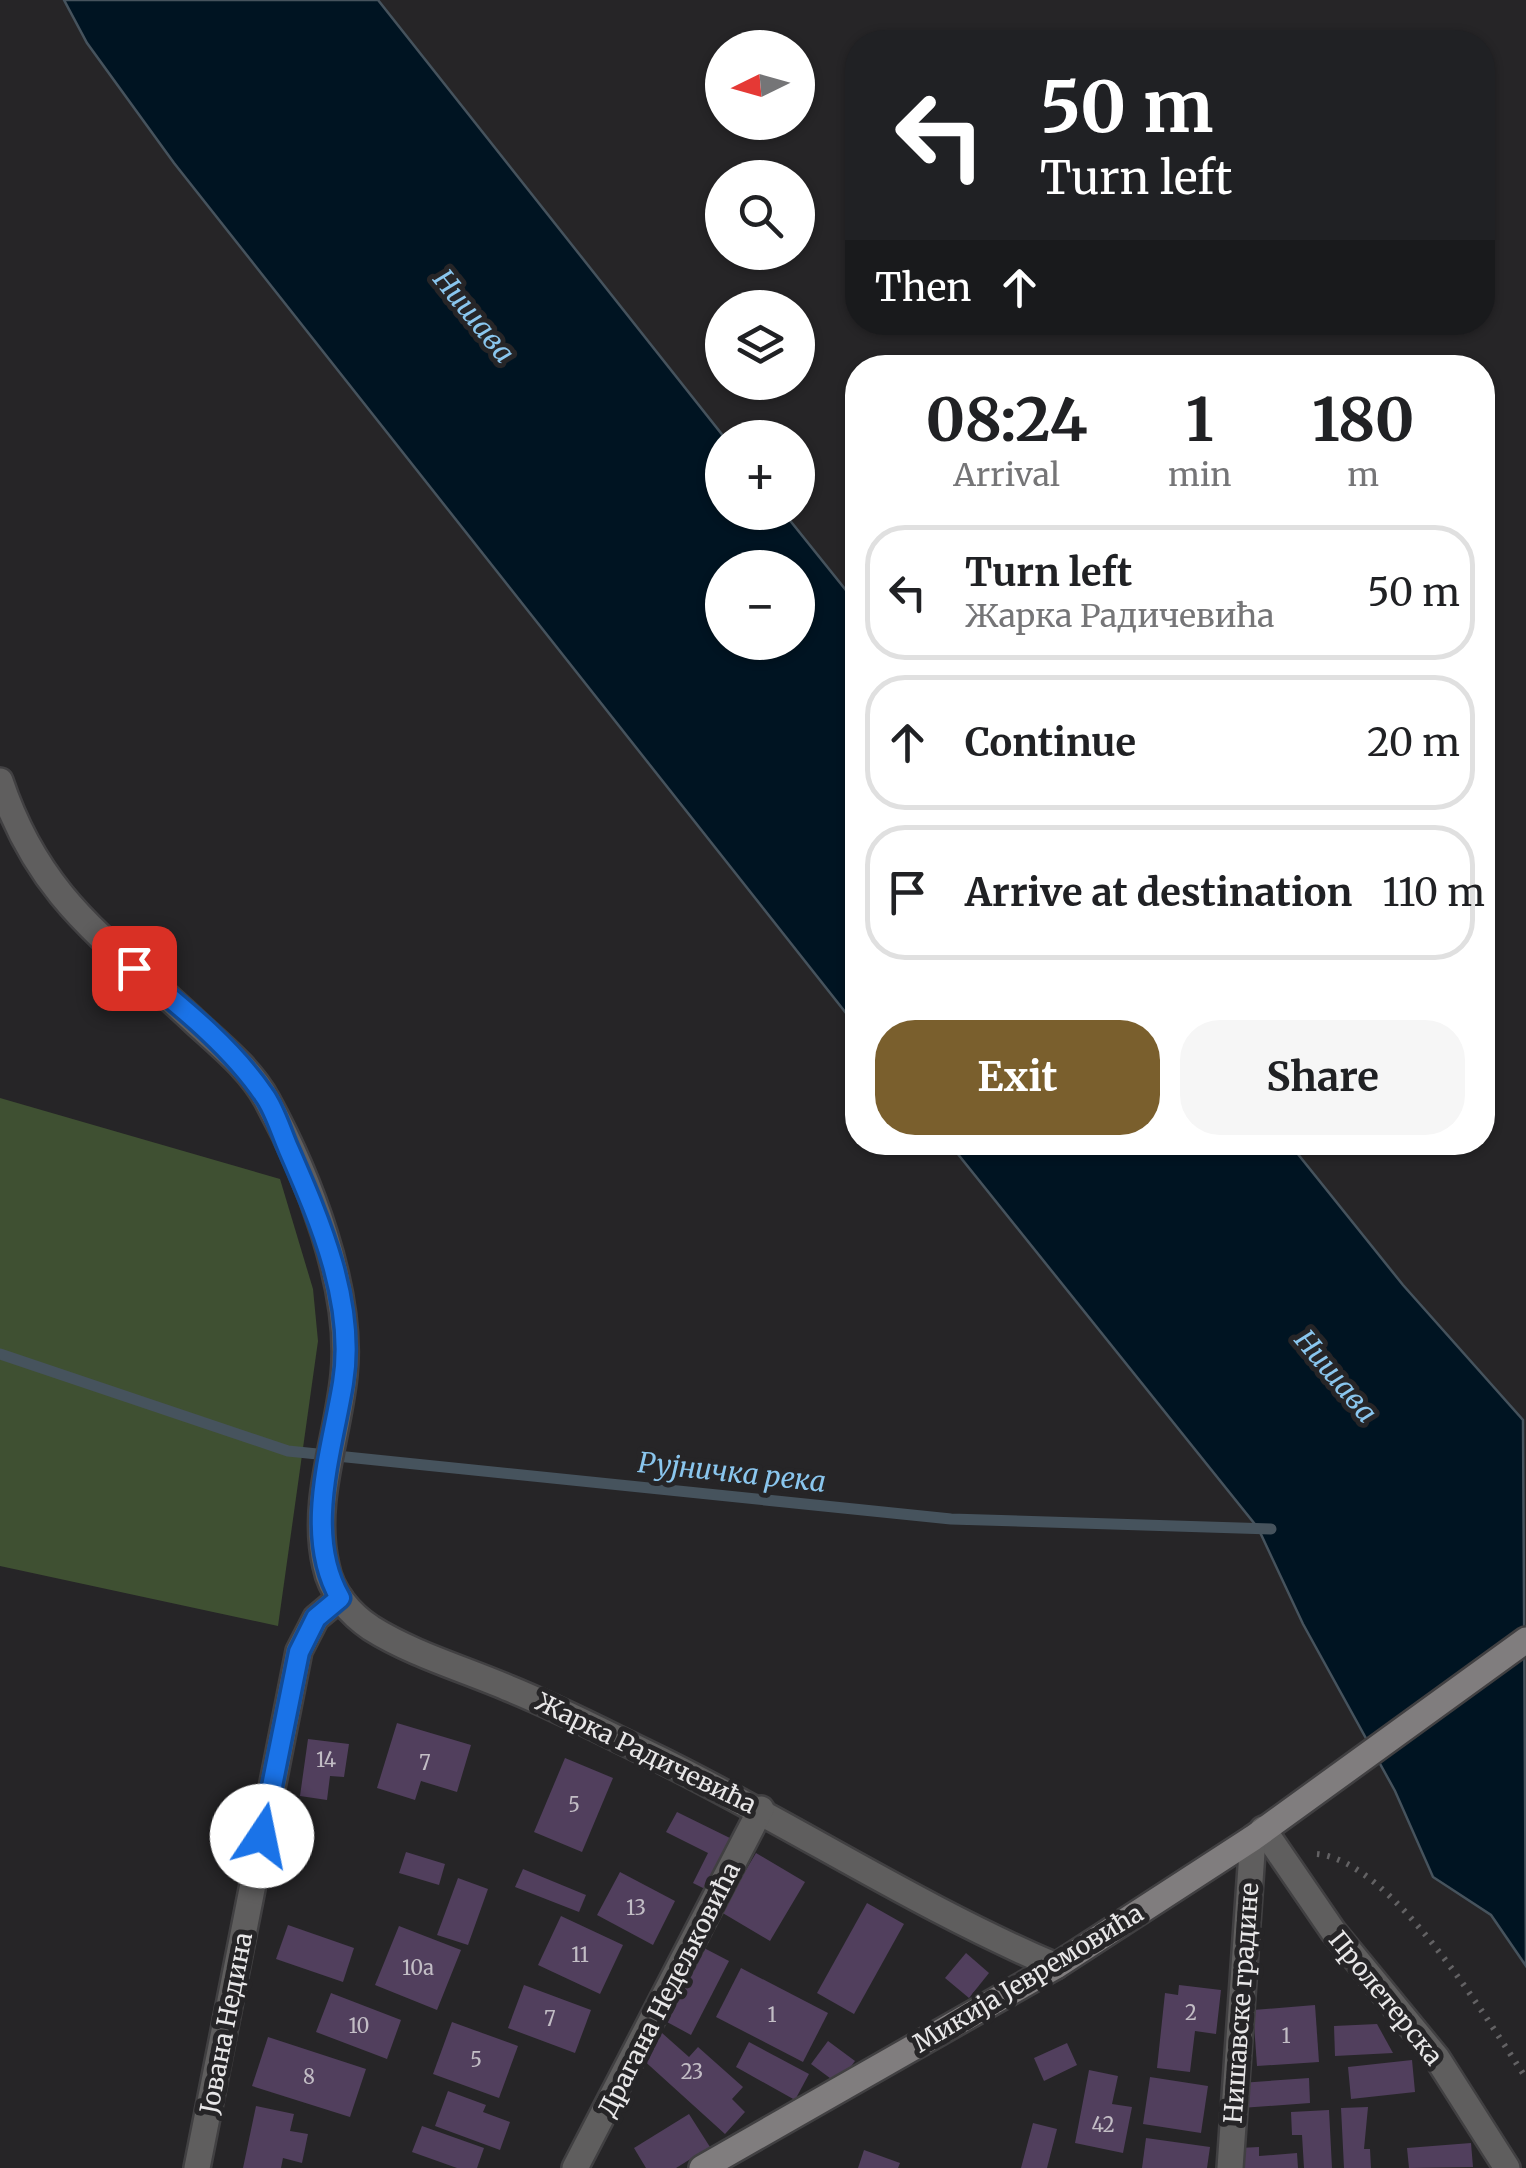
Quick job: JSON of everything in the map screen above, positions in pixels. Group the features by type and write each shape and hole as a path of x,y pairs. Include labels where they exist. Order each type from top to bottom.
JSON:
{"street":[{"name":"Жарка Радичевића","path":"0,781 19,832 72,912 228,1053 265,1096 318,1224 343,1312 344,1382 326,1486 324,1561 340,1598 351,1612 383,1636 536,1699 761,1809 1000,1942 1056,1966"},
{"name":"Јована Недина","path":"197,2168 299,1652 316,1618 340,1598"},
{"name":"Микија Јевремовића","path":"702,2168 1056,1966 1258,1834 1526,1640"},
{"name":"Драгана Недељковића","path":"575,2168 761,1809"},
{"name":"Пролетерска","path":"1258,1834 1278,1852 1333,1932 1437,2058 1508,2168"},
{"name":"Нишавске градине","path":"1230,2168 1258,1834"}],"path":[{"path":"1278,1852 1334,1856 1357,1868 1435,1944 1526,2078"}],"green space":[{"path":"0,1098 280,1179 313,1289 318,1341 278,1626 0,1566"}],"water":[{"name":"Нишава","path":"64,0 378,0 711,420 705,420 705,530 798,530 814,550 705,550 705,660 815,660 815,552 845,589 845,1012 174,163 87,43"},
{"name":"Нишава","path":"959,1155 1299,1155 1403,1285 1523,1420 1526,1966 1491,1915 1433,1877 1395,1791 1303,1624 1258,1528"}],"building":[{"path":"397,1723 471,1745 457,1792 421,1781 415,1800 377,1788"},
{"path":"308,1739 349,1744 344,1777 330,1776 327,1800 300,1796"},
{"path":"565,1758 613,1778 582,1852 534,1832"},
{"path":"677,1812 736,1841 711,1892 693,1883 708,1853 666,1832"},
{"path":"406,1852 445,1864 439,1885 399,1873"},
{"path":"756,1853 805,1882 770,1941 721,1912"},
{"path":"523,1869 586,1895 579,1912 515,1887"},
{"path":"620,1872 675,1901 653,1945 597,1915"},
{"path":"458,1878 488,1889 468,1945 437,1935"},
{"path":"867,1903 904,1924 854,2014 817,1993"},
{"path":"561,1916 623,1945 600,1994 538,1965"},
{"path":"288,1925 354,1948 343,1982 276,1959"},
{"path":"399,1926 461,1950 437,2010 375,1985"},
{"path":"704,1948 729,1961 691,2035 667,2022"},
{"path":"966,1953 989,1973 969,1998 945,1978"},
{"path":"741,1968 828,2013 803,2062 716,2017"},
{"path":"524,1985 591,2010 575,2053 508,2028"},
{"path":"1179,1985 1221,1990 1216,2034 1195,2031 1190,2072 1157,2068 1165,1993 1178,1995"},
{"path":"331,1993 401,2020 387,2059 316,2032"},
{"path":"1315,2005 1319,2062 1257,2066 1253,2010"},
{"path":"452,2022 518,2046 499,2098 433,2074"},
{"path":"1377,2024 1393,2053 1335,2056 1334,2026"},
{"path":"662,2033 689,2057 698,2047 743,2087 732,2099 745,2112 725,2134 640,2057"},
{"path":"268,2037 366,2069 350,2117 252,2086"},
{"path":"828,2041 855,2061 838,2084 811,2064"},
{"path":"749,2042 809,2074 795,2100 736,2067"},
{"path":"1067,2043 1077,2065 1044,2081 1034,2058"},
{"path":"1412,2060 1415,2092 1351,2099 1348,2067"},
{"path":"1089,2070 1118,2076 1112,2104 1132,2107 1123,2153 1075,2143"},
{"path":"1150,2077 1208,2086 1201,2133 1143,2124"},
{"path":"1309,2078 1310,2103 1241,2108 1240,2083"},
{"path":"448,2091 486,2105 483,2112 510,2122 500,2150 435,2126"},
{"path":"256,2106 294,2114 290,2131 308,2134 302,2163 283,2158 281,2168 243,2168"},
{"path":"1368,2107 1364,2149 1370,2149 1371,2168 1344,2168 1341,2108"},
{"path":"1329,2110 1332,2168 1304,2168 1302,2135 1292,2135 1291,2112"},
{"path":"689,2114 710,2147 676,2168 646,2168 634,2148"},
{"path":"1033,2123 1057,2129 1047,2168 1021,2168"},
{"path":"422,2126 484,2148 477,2168 457,2168 412,2152"},
{"path":"1146,2138 1210,2147 1207,2168 1142,2168"},
{"path":"1471,2143 1473,2167 1409,2168 1407,2148"},
{"path":"1259,2147 1259,2156 1297,2153 1298,2168 1241,2168 1239,2148"},
{"path":"864,2150 900,2163 898,2168 858,2168"}],"waterway":[{"name":"Рујничка река","path":"0,1354 288,1451 951,1519 1271,1529"}],"route":[{"path":"134,968 228,1053 265,1096 306,1189 343,1312 344,1382 332,1434 322,1544 326,1571 340,1598 316,1618 299,1652 262,1836"}]}
